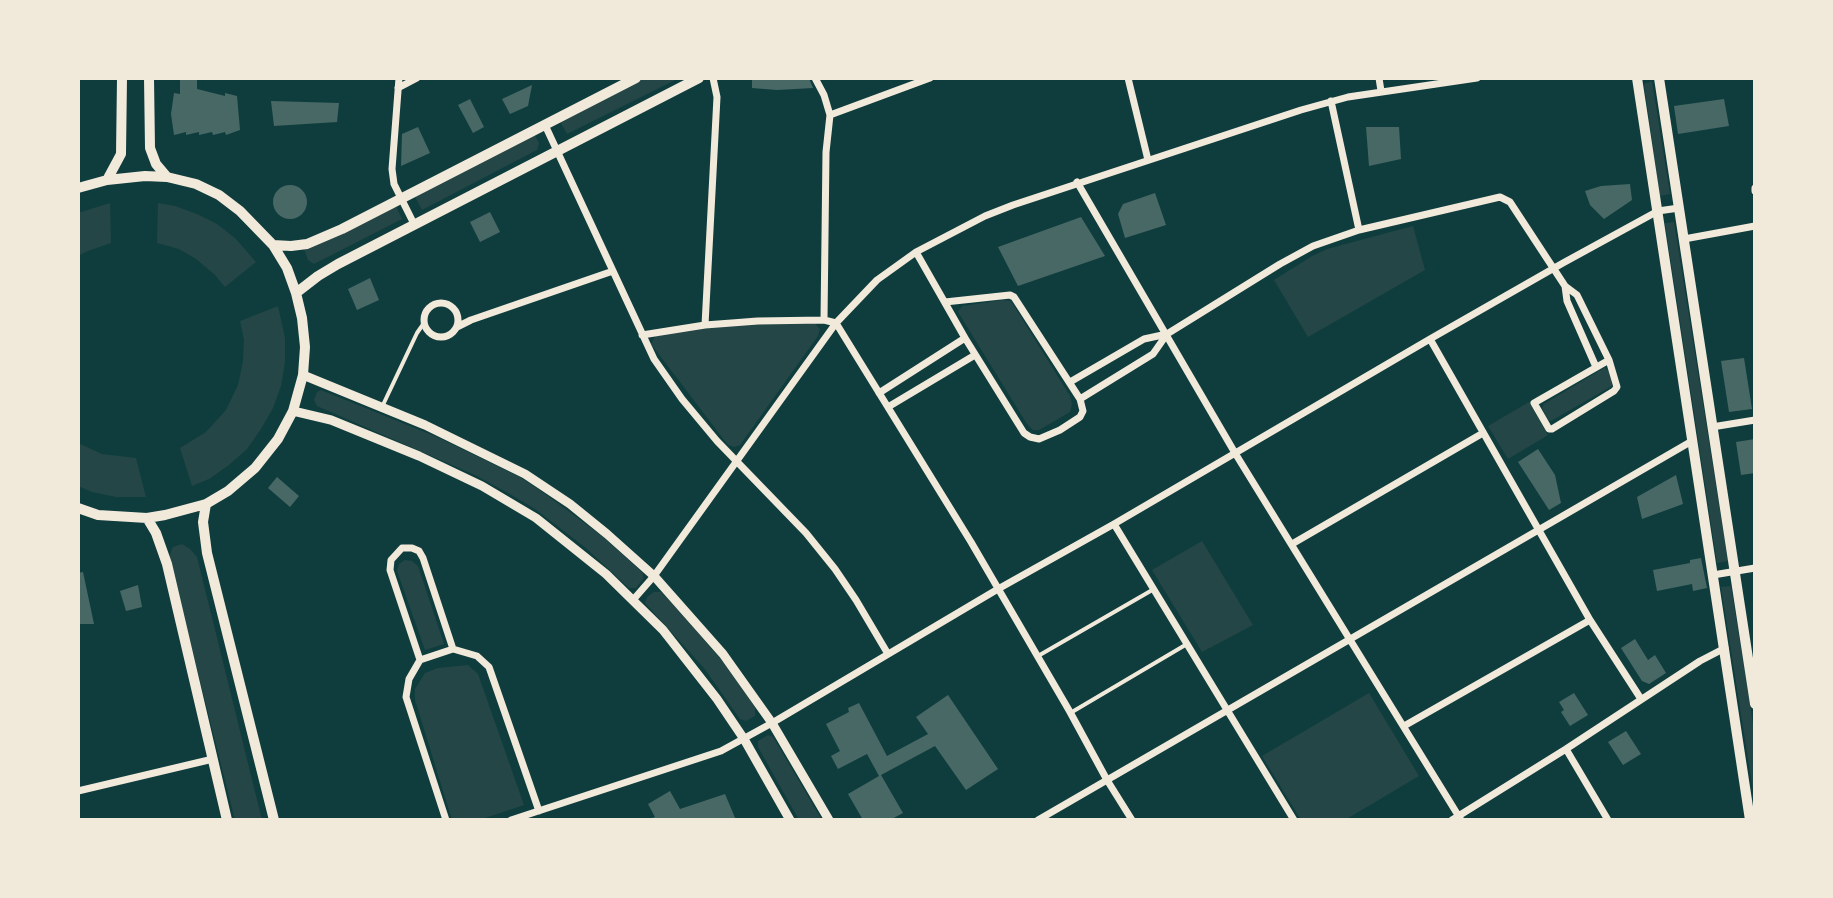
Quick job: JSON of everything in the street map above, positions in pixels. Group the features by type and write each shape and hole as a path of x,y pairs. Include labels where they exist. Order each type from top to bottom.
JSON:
{"main road":[{"path":"107,180 121,154 122,78"},
{"path":"149,78 150,148 156,164 167,177"},
{"path":"273,245 307,244 342,229 636,78"},
{"path":"296,293 318,276 414,224 685,81 699,78"},
{"path":"1637,78 1750,820"},
{"path":"1659,78 1755,704"},
{"path":"78,188 128,176 167,177 196,184 219,195 240,211 273,245 287,268 296,293 304,333 303,375 293,411 278,439 255,468 228,491 206,504 147,518 98,515 78,508"},
{"path":"206,504 203,522 207,553 274,820"},
{"path":"147,518 167,564 227,820"}],"street":[{"path":"399,78 392,169 394,184 414,224"},
{"path":"398,88 417,78"},
{"path":"705,325 717,97 713,78"},
{"path":"815,78 830,115 826,152 824,320"},
{"path":"830,115 930,78"},
{"path":"1128,78 1148,160"},
{"path":"1379,78 1381,91"},
{"path":"633,600 737,463 836,323 877,280 916,252 985,216 1077,182 1331,101 1477,78"},
{"path":"1331,101 1359,230"},
{"path":"545,125 654,359 676,391 737,463 806,533 835,569 888,654"},
{"path":"1077,182 1235,453 1404,726 1457,819 1700,661 1725,648"},
{"path":"1070,382 1144,339 1167,334 1313,246 1359,230 1500,197 1510,202 1565,286 1577,295 1609,360 1617,387 1549,429 1534,403 1609,360"},
{"path":"511,820 721,751 744,739 1554,268 1658,211 1679,208"},
{"path":"1684,239 1755,226"},
{"path":"916,252 975,355 1024,433 1039,439 1080,417 1083,411 1080,399 1014,297 945,302"},
{"path":"457,327 613,271"},
{"path":"1565,286 1567,301 1596,367"},
{"path":"458,314 457,327 452,334 443,338 434,336 426,326 426,313 436,304 449,304 458,314 471,320"},
{"path":"642,335 758,321 824,320 836,323 971,542 1132,820"},
{"path":"1080,399 1153,354 1167,334"},
{"path":"879,393 965,338"},
{"path":"1430,339 1590,620 1641,699"},
{"path":"888,407 975,355"},
{"path":"303,375 440,432 525,474 570,504 654,576 723,654 772,723 829,820"},
{"path":"293,411 331,420 383,441 441,466 513,503 606,574 663,630 717,699 744,739 790,820"},
{"path":"1712,427 1755,420"},
{"path":"1292,544 1483,433"},
{"path":"1038,820 1692,441"},
{"path":"1114,524 1294,820"},
{"path":"420,660 390,570 391,560 402,548 419,551 423,558 453,649"},
{"path":"1713,575 1755,568"},
{"path":"1404,726 1590,620"},
{"path":"446,820 406,697 409,679 420,660 453,649 477,656 489,667 539,811"},
{"path":"1566,749 1608,820"},
{"path":"78,791 213,759"}],"lane":[{"path":"382,407 417,333 426,326"},
{"path":"1037,656 1154,589"},
{"path":"1070,712 1187,644"}],"shaded area":[{"path":"630,78 679,78 567,134 557,116"},
{"path":"1652,81 1670,194 1660,196 1644,84"},
{"path":"534,134 539,143 537,150 422,210 412,191"},
{"path":"392,198 402,219 314,264 308,260 303,246"},
{"path":"110,203 111,243 78,256 78,213"},
{"path":"158,203 175,206 217,224 235,238 256,262 225,287 196,259 179,249 157,243"},
{"path":"1674,222 1728,561 1717,563 1665,223"},
{"path":"1413,226 1425,270 1308,337 1274,280 1327,249"},
{"path":"1011,301 1070,396 1070,412 1039,430 1033,430 1027,424 958,312 962,306"},
{"path":"278,306 285,338 285,362 273,408 247,449 209,479 192,486 180,448 206,432 226,410 238,385 244,340 240,321"},
{"path":"752,317 813,321 820,329 740,445 734,447 728,445 651,344 656,335"},
{"path":"1604,368 1611,375 1612,386 1548,420 1542,408 1544,404"},
{"path":"321,390 437,437 520,477 602,536 643,573 643,579 636,588 629,588 586,548 510,494 475,475 317,406 314,400"},
{"path":"1529,402 1548,435 1508,459 1488,426"},
{"path":"78,443 102,454 136,458 146,497 116,497 78,486"},
{"path":"1202,541 1253,625 1202,652 1152,570"},
{"path":"182,544 197,557 262,820 235,820 169,557 173,547"},
{"path":"405,560 418,566 444,644 425,650 397,571 399,564"},
{"path":"1731,586 1755,736 1755,803 1721,587"},
{"path":"654,592 661,592 720,658 740,683 755,708 755,716 746,721 740,719 704,668 645,603"},
{"path":"468,665 478,674 524,805 479,820 452,820 415,700 415,689 425,673 438,668"},
{"path":"1369,693 1419,776 1345,820 1301,820 1262,756"},
{"path":"768,735 773,737 822,820 799,820 758,747 758,741"}],"building":[{"path":"180,78 197,78 197,89 237,96 240,130 226,135 225,132 213,135 212,132 199,135 199,132 186,135 186,132 174,135 171,114 174,93 180,94"},
{"path":"752,78 809,78 813,88 752,88"},
{"path":"532,85 528,106 510,114 502,99"},
{"path":"470,99 484,127 473,133 458,105"},
{"path":"1724,99 1729,126 1678,134 1674,106"},
{"path":"271,101 339,103 337,122 274,126"},
{"path":"418,127 430,153 401,166 402,134"},
{"path":"1366,127 1399,127 1401,159 1369,166"},
{"path":"1630,184 1632,200 1604,219 1590,205 1585,191 1601,186"},
{"path":"290,185 302,190 307,202 302,214 290,219 278,214 273,202 278,190"},
{"path":"1155,193 1166,225 1125,238 1118,214 1123,204"},
{"path":"490,212 500,232 480,242 470,222"},
{"path":"1081,217 1105,256 1018,286 998,247"},
{"path":"370,278 379,300 357,310 348,289"},
{"path":"1744,358 1752,409 1729,412 1721,361"},
{"path":"1755,439 1755,473 1741,475 1736,442"},
{"path":"1538,449 1555,475 1561,503 1549,510 1518,462"},
{"path":"1676,475 1683,504 1642,519 1637,497"},
{"path":"277,477 299,496 290,507 268,488"},
{"path":"1701,558 1707,588 1693,591 1692,584 1657,591 1653,570"},
{"path":"83,572 94,624 78,624 78,573"},
{"path":"138,585 142,607 126,611 120,591"},
{"path":"1635,639 1648,660 1655,655 1666,673 1649,684 1642,681 1621,648"},
{"path":"1574,693 1588,715 1570,726 1559,702"},
{"path":"948,695 998,769 966,790 935,746 881,775 903,813 890,820 863,820 848,794 879,776 867,754 838,769 831,756 840,751 826,724 859,703 887,756 928,734 916,717"},
{"path":"1626,731 1641,754 1623,765 1608,742"},
{"path":"670,791 680,809 725,794 736,820 653,820 655,817 648,804"}]}
